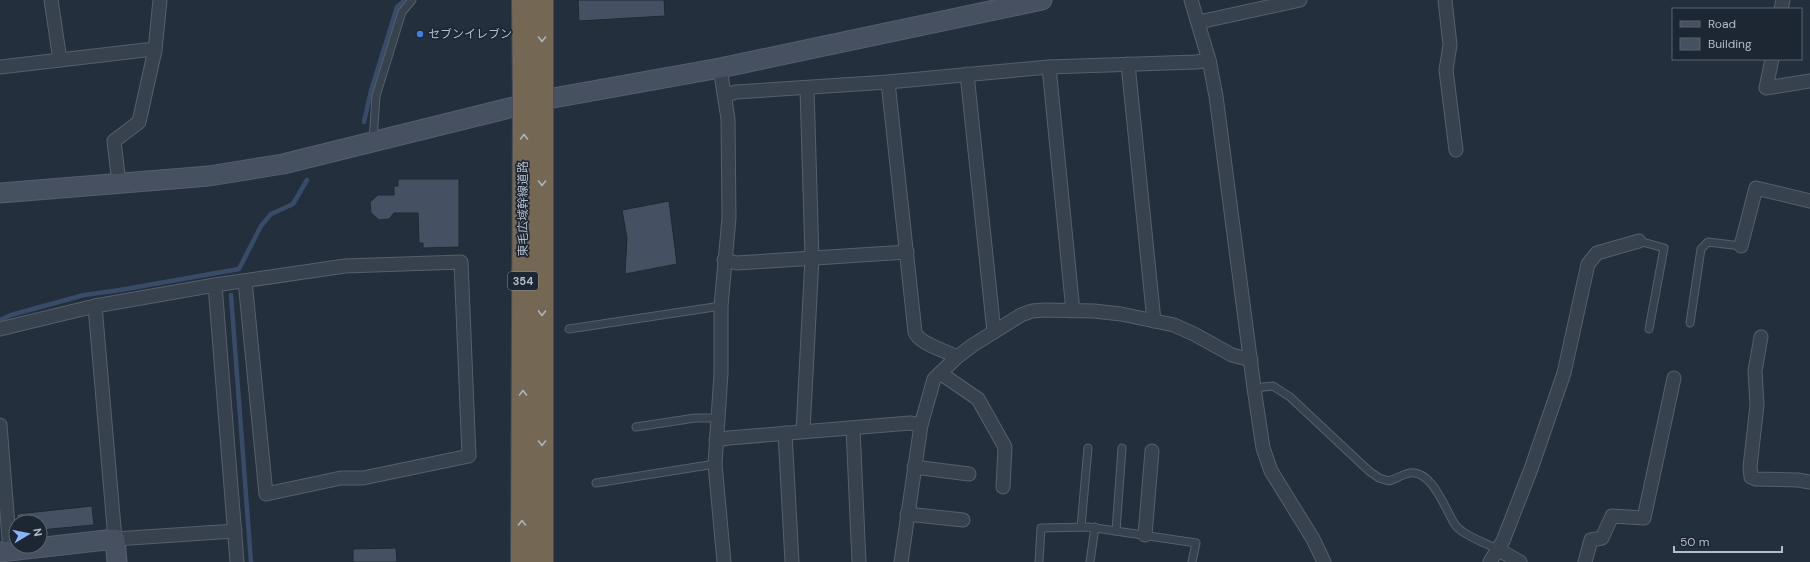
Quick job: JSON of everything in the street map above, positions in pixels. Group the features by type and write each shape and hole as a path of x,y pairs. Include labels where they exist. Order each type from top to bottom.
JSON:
{"highway":[{"name":"東毛広域幹線道路","path":"523,0 533,102 542,562"},
{"name":"東毛広域幹線道路","path":"522,562 533,102 542,0"}],"street":[{"path":"51,0 60,60"},
{"path":"119,183 114,141 139,122 155,50 160,0"},
{"path":"0,193 209,176 268,166 533,102 720,68 1042,0"},
{"path":"1191,0 1199,22 1209,60 1216,96 1263,448 1272,471 1313,539 1324,562"},
{"path":"1199,22 1300,0"},
{"path":"1445,0 1450,44 1446,70 1456,150"},
{"path":"0,67 155,50"},
{"path":"726,94 736,92 888,82 1049,67 1196,62 1209,60"},
{"path":"1772,60 1766,88 1810,81"},
{"path":"1128,64 1154,321"},
{"path":"1049,67 1072,311"},
{"path":"720,68 726,94 728,119 729,218 721,306 721,373 715,464 724,562"},
{"path":"967,74 994,332"},
{"path":"888,82 912,310 917,337 921,341 940,348 956,357"},
{"path":"803,432 812,258 807,88"},
{"path":"1741,246 1756,188 1810,201"},
{"path":"1490,562 1503,541 1531,469 1564,373 1588,264 1597,253 1639,241"},
{"path":"724,260 737,263 907,252"},
{"path":"0,329 96,306 214,285 345,266 461,262 469,456 364,478 341,478 266,494 246,281"},
{"path":"214,285 237,562"},
{"path":"96,306 118,562"},
{"path":"901,562 921,425 934,379 956,357 1021,315 1032,311 1045,310 1094,311 1121,314 1174,325 1232,355 1251,360"},
{"path":"1761,337 1755,371 1757,406 1750,467 1751,476 1756,479 1798,480 1810,482"},
{"path":"940,373 978,399 1005,447 1002,487"},
{"path":"1585,562 1591,540 1602,538 1612,516 1644,518 1674,378"},
{"path":"716,440 910,423 921,425"},
{"path":"0,425 5,551 115,540 235,531"},
{"path":"853,428 859,562"},
{"path":"785,433 792,562"},
{"path":"1145,535 1152,451"},
{"path":"914,467 969,474"},
{"path":"907,514 963,520"},
{"path":"1497,549 1520,562"}],"lane":[{"path":"373,141 376,96 402,12 412,0"},
{"path":"1639,241 1664,248 1649,329"},
{"path":"1690,323 1702,249 1708,242 1741,246"},
{"path":"569,329 721,306"},
{"path":"1254,388 1273,386 1290,397 1379,478 1389,481 1409,473 1417,474 1424,478 1432,484 1460,530 1497,549"},
{"path":"636,428 695,418 718,418"},
{"path":"1080,527 1088,448"},
{"path":"1116,531 1122,448"},
{"path":"596,483 715,464"},
{"path":"1039,562 1040,528 1080,527 1094,527 1196,543 1192,562"},
{"path":"1090,562 1094,527"}],"building":[{"path":"578,0 664,0 665,16 579,21"},
{"path":"398,179 459,179 459,247 423,248 423,243 419,243 418,213 394,213 389,219 379,220 371,213 370,202 378,195 394,195 394,186 398,186"},
{"path":"669,201 677,264 625,274 627,238 622,210"},
{"path":"92,506 94,525 48,529 48,514 17,514"},
{"path":"396,548 397,562 353,562 353,549"}],"waterway":[{"path":"364,122 371,91 397,7 405,0"},
{"path":"0,320 11,315 84,295 239,269 261,226 271,214 293,204 307,180"},
{"path":"231,295 251,562"}],"place":[{"name":"セブンイレブン","path":"420,34"}]}
